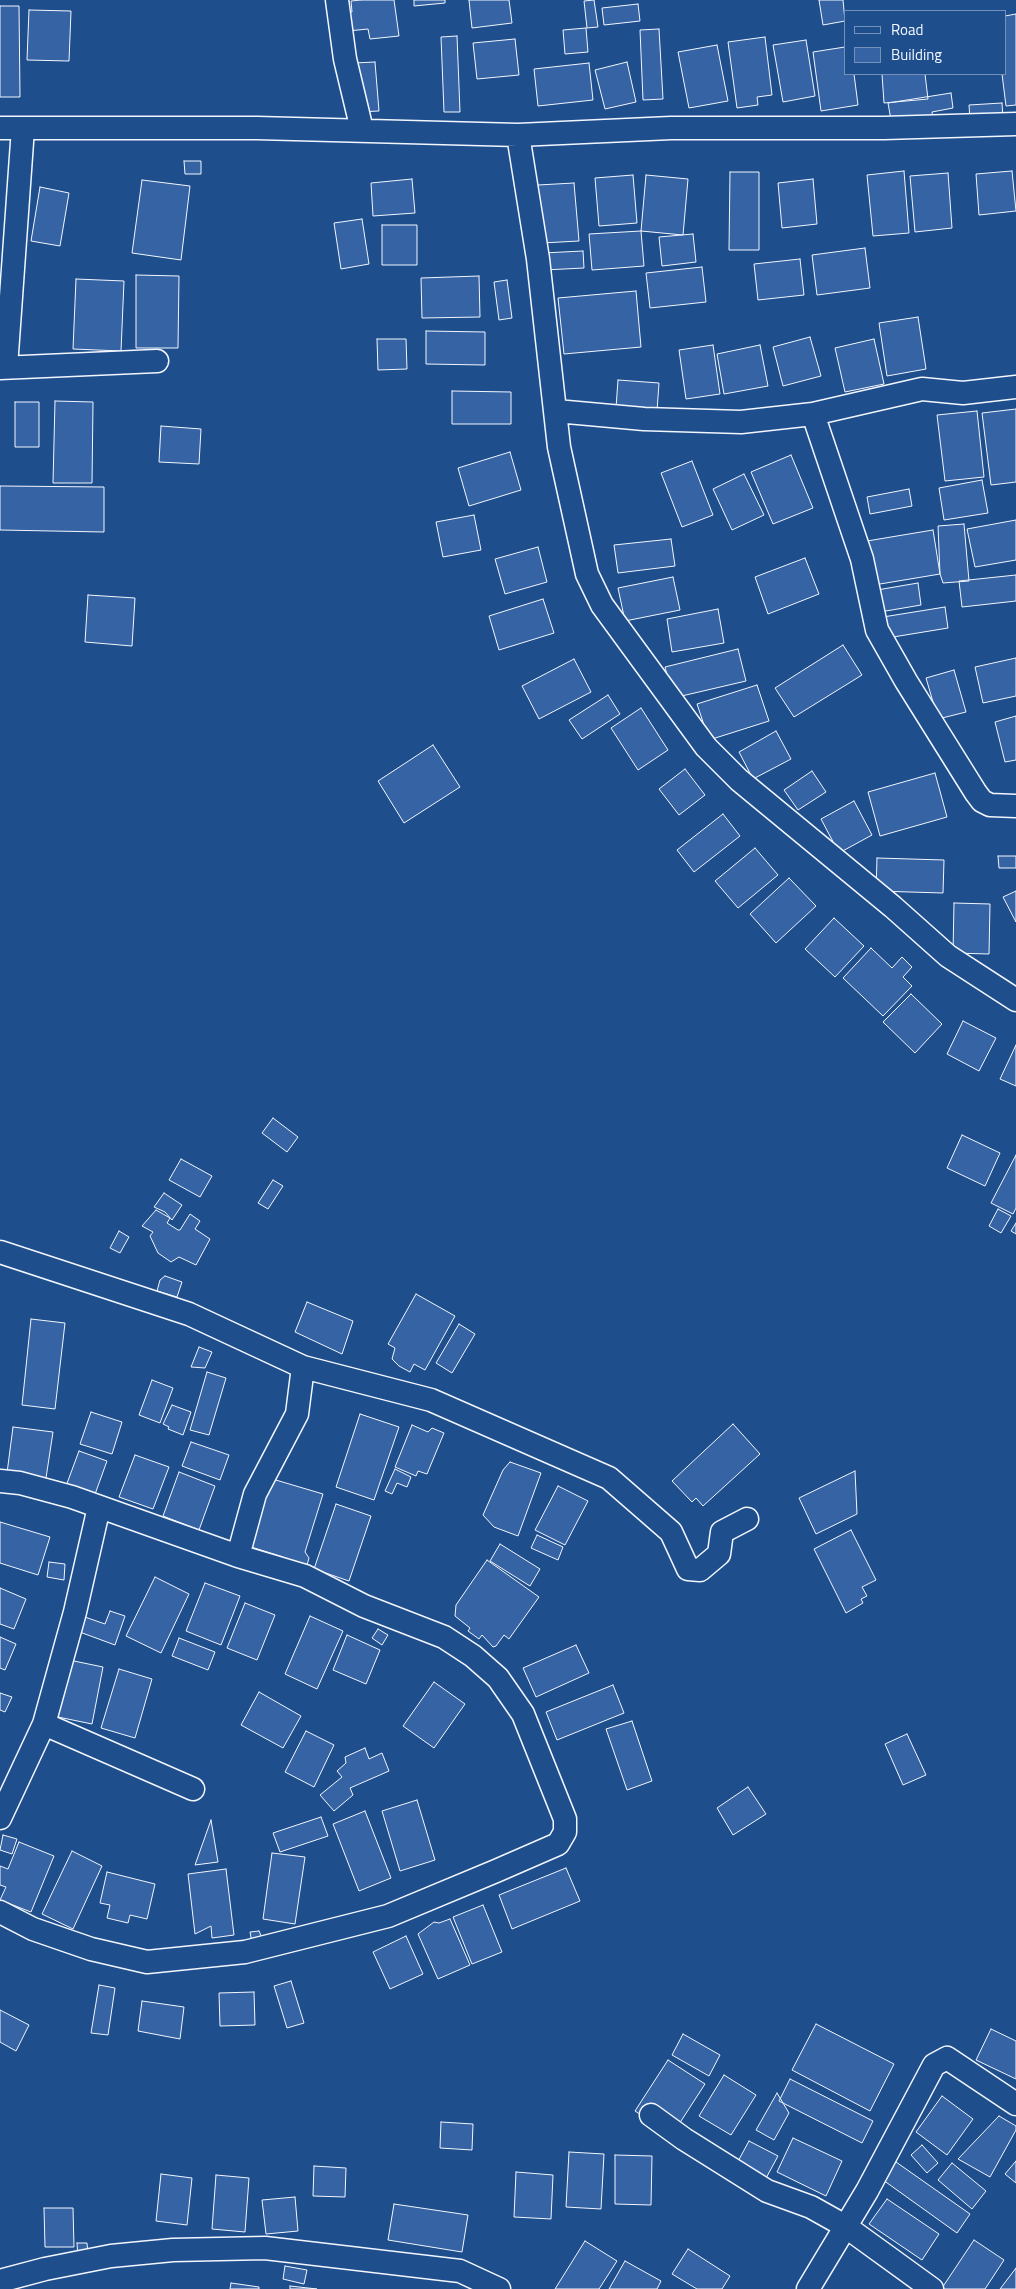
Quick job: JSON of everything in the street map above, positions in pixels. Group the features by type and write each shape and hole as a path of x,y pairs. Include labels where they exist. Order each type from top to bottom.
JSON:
{"street":[{"path":"337,0 345,59 362,130"},
{"path":"0,128 362,130 518,134 670,128 884,128 1016,124"},
{"path":"23,128 3,368 156,361"},
{"path":"518,134 538,259 559,448 587,574 602,605 619,631 706,747 739,780 886,901 948,956 1016,1000"},
{"path":"556,411 644,419 741,422 813,414 922,389 963,393 1016,387"},
{"path":"813,414 862,559 877,630 906,682 976,794 982,801 990,805 1016,806"},
{"path":"0,1252 189,1314 303,1367 431,1400 609,1478 671,1532 688,1568 700,1570 719,1554 722,1532 747,1519"},
{"path":"238,1556 255,1494 297,1414 303,1367"},
{"path":"0,1481 20,1483 55,1492 238,1556 305,1576 364,1606 444,1637 473,1656 498,1678 523,1714 565,1820 565,1832 558,1844 388,1916 245,1952 147,1962 91,1949 33,1929 0,1912"},
{"path":"0,1818 44,1724 75,1612 99,1507"},
{"path":"44,1724 193,1790"},
{"path":"808,2289 867,2190 934,2065 947,2058 1016,2104"},
{"path":"651,2115 684,2139 767,2191 811,2207 845,2226 932,2289"},
{"path":"0,2281 45,2269 111,2256 173,2250 265,2248 460,2271 499,2289"}],"building":[{"path":"394,0 399,36 370,39 368,29 348,31 346,12 352,12 351,1"},
{"path":"414,0 445,0 445,3 414,6"},
{"path":"469,0 509,0 512,23 472,28"},
{"path":"594,0 598,27 587,28 584,1"},
{"path":"819,0 843,0 844,21 823,25"},
{"path":"638,4 640,21 604,25 602,8"},
{"path":"0,6 19,6 20,97 0,97"},
{"path":"29,10 71,11 69,61 27,60"},
{"path":"1016,14 1016,105 1006,106 1002,75 1006,75 1006,16"},
{"path":"586,28 588,52 565,54 563,30"},
{"path":"659,29 663,99 643,100 640,30"},
{"path":"457,36 460,112 444,112 441,37"},
{"path":"765,37 772,95 757,97 758,105 737,108 728,42"},
{"path":"515,39 519,75 477,79 473,43"},
{"path":"806,40 815,96 783,102 773,45"},
{"path":"717,45 728,101 689,108 678,52"},
{"path":"844,47 844,75 854,75 858,105 821,111 813,52"},
{"path":"375,62 379,111 357,112 354,63"},
{"path":"627,62 636,102 605,109 595,70"},
{"path":"589,63 593,100 538,106 534,69"},
{"path":"882,75 925,75 928,99 884,103"},
{"path":"951,93 953,108 932,112 933,119 892,126 888,103"},
{"path":"1002,103 1003,118 970,120 969,105"},
{"path":"184,161 201,161 201,174 185,174"},
{"path":"904,171 909,233 873,236 867,175"},
{"path":"1012,171 1016,211 979,215 976,174"},
{"path":"730,172 759,172 759,250 729,250"},
{"path":"948,173 952,228 915,232 910,176"},
{"path":"633,175 637,223 599,226 595,178"},
{"path":"646,175 688,179 683,235 641,231"},
{"path":"412,179 415,213 373,216 371,183"},
{"path":"813,179 817,224 782,228 778,183"},
{"path":"142,180 190,186 181,260 132,253"},
{"path":"574,183 579,241 542,243 538,185"},
{"path":"40,187 69,193 60,246 31,241"},
{"path":"362,219 369,264 341,269 334,223"},
{"path":"382,225 417,225 417,265 382,265"},
{"path":"641,231 644,266 592,270 589,234"},
{"path":"693,234 696,262 662,266 659,237"},
{"path":"865,248 870,288 817,295 812,255"},
{"path":"583,251 584,268 544,270 543,253"},
{"path":"800,259 804,295 758,300 754,264"},
{"path":"702,267 706,302 650,308 646,273"},
{"path":"136,275 179,276 178,348 136,348"},
{"path":"479,276 480,317 422,318 421,278"},
{"path":"76,279 124,281 121,351 73,349"},
{"path":"507,280 512,318 499,320 494,282"},
{"path":"636,291 641,347 564,354 558,298"},
{"path":"918,317 926,369 887,376 879,323"},
{"path":"426,331 485,332 485,365 426,364"},
{"path":"810,337 821,376 783,386 773,347"},
{"path":"377,339 406,339 407,369 378,370"},
{"path":"874,339 884,384 845,392 835,348"},
{"path":"713,345 720,394 686,399 679,350"},
{"path":"760,345 768,386 724,394 717,354"},
{"path":"618,380 659,383 657,411 616,408"},
{"path":"452,391 511,392 511,424 452,424"},
{"path":"55,401 93,402 92,483 53,483"},
{"path":"15,402 39,402 39,447 15,447"},
{"path":"1016,409 1016,482 991,485 982,413"},
{"path":"977,411 984,477 945,481 937,415"},
{"path":"161,426 201,429 199,464 159,462"},
{"path":"510,452 521,490 469,506 458,468"},
{"path":"791,455 813,508 773,524 751,472"},
{"path":"692,461 713,515 682,527 661,473"},
{"path":"744,474 764,515 732,530 713,489"},
{"path":"982,480 988,513 944,520 939,488"},
{"path":"0,486 104,487 104,532 0,530"},
{"path":"909,489 912,506 870,514 867,497"},
{"path":"474,515 481,550 443,557 436,522"},
{"path":"1016,520 1016,560 975,567 967,529"},
{"path":"964,524 969,581 943,583 940,574 938,526"},
{"path":"933,530 940,574 874,585 867,541"},
{"path":"671,539 675,566 618,573 614,545"},
{"path":"538,547 547,582 505,594 495,559"},
{"path":"805,558 819,594 768,614 755,577"},
{"path":"1016,575 1016,601 962,607 959,581"},
{"path":"673,577 680,610 625,621 618,588"},
{"path":"918,583 921,605 880,612 877,590"},
{"path":"88,595 135,598 132,646 85,642"},
{"path":"543,599 554,633 499,650 489,616"},
{"path":"945,607 948,628 887,638 883,617"},
{"path":"718,609 724,643 672,652 667,619"},
{"path":"843,645 862,675 794,717 775,688"},
{"path":"738,649 746,681 673,698 665,667"},
{"path":"1016,658 1016,696 983,703 975,667"},
{"path":"574,659 591,692 539,719 522,686"},
{"path":"954,670 966,712 938,719 926,678"},
{"path":"757,685 769,721 709,740 697,704"},
{"path":"608,695 620,714 582,739 569,720"},
{"path":"641,708 668,750 638,770 611,728"},
{"path":"1016,716 1016,760 1005,762 995,722"},
{"path":"776,731 791,759 753,779 739,752"},
{"path":"433,745 460,787 404,823 378,781"},
{"path":"685,769 705,795 679,815 659,789"},
{"path":"812,771 826,792 798,810 784,790"},
{"path":"935,773 947,817 880,836 868,792"},
{"path":"854,801 872,835 839,853 821,819"},
{"path":"723,814 740,836 694,872 677,850"},
{"path":"755,848 778,875 738,908 715,881"},
{"path":"998,856 1016,856 1016,868 999,868"},
{"path":"877,858 944,860 943,893 876,891"},
{"path":"789,878 816,906 776,943 750,914"},
{"path":"1016,891 1016,922 1003,897"},
{"path":"954,903 990,904 989,954 953,953"},
{"path":"834,918 864,946 835,977 805,949"},
{"path":"871,948 892,968 902,957 912,967 903,977 912,986 883,1016 843,978"},
{"path":"911,994 942,1024 915,1053 883,1022"},
{"path":"963,1021 996,1038 979,1071 947,1054"},
{"path":"1016,1045 1016,1086 1000,1079"},
{"path":"273,1118 298,1137 287,1152 262,1133"},
{"path":"962,1135 1000,1153 985,1186 947,1168"},
{"path":"1016,1155 1016,1208 1013,1214 991,1203"},
{"path":"181,1159 212,1176 200,1197 169,1180"},
{"path":"273,1180 283,1186 268,1209 258,1203"},
{"path":"164,1193 182,1205 172,1220 165,1212 154,1207"},
{"path":"998,1209 1011,1216 1001,1233 989,1226"},
{"path":"156,1210 170,1218 167,1223 178,1230 180,1230 190,1214 200,1221 195,1229 210,1239 196,1265 179,1257 171,1262 158,1253 150,1236 153,1232 142,1226"},
{"path":"1016,1223 1016,1234 1011,1231"},
{"path":"119,1231 129,1237 120,1253 110,1248"},
{"path":"165,1276 182,1282 177,1297 157,1291 160,1280"},
{"path":"416,1294 455,1316 425,1370 414,1364 410,1372 399,1366 392,1359 395,1348 388,1344"},
{"path":"307,1302 353,1321 342,1354 295,1332"},
{"path":"31,1319 65,1323 55,1409 22,1405"},
{"path":"459,1324 475,1334 452,1373 436,1363"},
{"path":"199,1347 212,1352 205,1368 191,1367"},
{"path":"207,1372 226,1378 209,1435 190,1430"},
{"path":"152,1380 173,1388 160,1423 139,1415"},
{"path":"172,1405 191,1412 183,1435 168,1429 169,1427 163,1424"},
{"path":"91,1412 122,1422 112,1454 80,1444"},
{"path":"360,1414 399,1427 374,1500 336,1487"},
{"path":"733,1424 760,1454 703,1506 696,1498 692,1502 672,1481"},
{"path":"412,1425 428,1432 432,1428 444,1433 427,1474 418,1471 416,1476 395,1467"},
{"path":"13,1427 53,1432 46,1478 7,1473"},
{"path":"191,1442 229,1455 220,1480 182,1466"},
{"path":"79,1451 107,1461 94,1497 66,1486"},
{"path":"135,1455 169,1467 153,1509 119,1497"},
{"path":"510,1462 541,1473 518,1536 494,1527 483,1515 503,1470"},
{"path":"395,1469 411,1477 407,1487 397,1483 392,1494 385,1491"},
{"path":"855,1471 857,1514 816,1534 799,1498"},
{"path":"179,1472 215,1486 199,1530 163,1516"},
{"path":"269,1478 323,1494 305,1552 309,1558 305,1572 281,1564 283,1557 248,1546"},
{"path":"558,1486 588,1501 565,1545 535,1530"},
{"path":"336,1504 371,1516 349,1581 314,1569"},
{"path":"0,1522 50,1537 38,1575 0,1563"},
{"path":"851,1530 876,1580 862,1587 867,1596 861,1599 863,1603 846,1613 814,1549"},
{"path":"537,1535 563,1547 558,1560 531,1548"},
{"path":"500,1544 540,1569 530,1586 490,1561"},
{"path":"487,1560 539,1597 509,1639 504,1635 496,1646 493,1647 482,1635 479,1639 468,1631 470,1628 455,1616 456,1605"},
{"path":"49,1562 65,1564 64,1580 47,1577"},
{"path":"155,1577 189,1594 161,1653 126,1636"},
{"path":"205,1583 240,1596 221,1645 186,1631"},
{"path":"0,1588 26,1599 14,1629 0,1624"},
{"path":"245,1603 275,1615 257,1660 227,1648"},
{"path":"110,1611 125,1616 115,1645 77,1631 82,1616 105,1624"},
{"path":"310,1616 343,1631 317,1689 285,1674"},
{"path":"378,1629 388,1635 382,1645 372,1638"},
{"path":"347,1635 380,1650 366,1684 333,1670"},
{"path":"0,1637 16,1644 5,1670 0,1668"},
{"path":"179,1638 215,1652 208,1670 172,1656"},
{"path":"576,1645 589,1673 536,1697 523,1668"},
{"path":"69,1660 103,1667 92,1724 58,1717"},
{"path":"119,1669 152,1679 135,1738 101,1728"},
{"path":"434,1682 465,1704 434,1748 403,1726"},
{"path":"613,1685 624,1713 557,1740 546,1712"},
{"path":"259,1692 301,1716 283,1748 241,1725"},
{"path":"0,1693 12,1697 5,1712 0,1710"},
{"path":"632,1721 652,1781 627,1790 606,1729"},
{"path":"306,1731 334,1745 314,1787 285,1772"},
{"path":"907,1734 926,1775 903,1785 885,1744"},
{"path":"365,1748 369,1759 382,1753 389,1771 350,1788 353,1795 334,1811 320,1795 342,1777 337,1771 346,1763 345,1757"},
{"path":"748,1787 766,1814 733,1835 717,1808"},
{"path":"417,1800 435,1860 400,1871 382,1811"},
{"path":"365,1811 391,1878 359,1891 333,1824"},
{"path":"321,1817 328,1836 280,1852 273,1833"},
{"path":"211,1820 218,1862 195,1865"},
{"path":"3,1835 17,1839 12,1854 0,1850"},
{"path":"19,1842 54,1856 31,1912 0,1900 6,1887 0,1885 0,1866 8,1869"},
{"path":"72,1851 102,1866 73,1929 42,1914"},
{"path":"272,1853 305,1857 295,1924 263,1919"},
{"path":"566,1868 580,1901 512,1929 499,1895"},
{"path":"226,1869 234,1935 212,1938 211,1926 195,1934 188,1874"},
{"path":"107,1872 155,1884 147,1919 130,1915 128,1923 107,1918 110,1905 100,1903"},
{"path":"483,1905 502,1952 472,1964 453,1917"},
{"path":"450,1919 470,1965 438,1979 418,1934 434,1922 439,1923"},
{"path":"259,1931 264,1942 252,1943 250,1932"},
{"path":"406,1936 423,1974 390,1989 373,1952"},
{"path":"291,1981 304,2023 287,2028 274,1986"},
{"path":"99,1985 115,1988 108,2035 91,2033"},
{"path":"254,1992 255,2025 220,2026 219,1993"},
{"path":"142,2001 184,2007 180,2039 138,2031"},
{"path":"0,2010 29,2025 16,2051 0,2042"},
{"path":"816,2024 894,2064 870,2111 792,2070"},
{"path":"991,2029 1016,2041 1016,2079 976,2060"},
{"path":"683,2034 720,2055 709,2076 672,2055"},
{"path":"668,2060 705,2084 672,2135 635,2111"},
{"path":"724,2075 756,2095 731,2135 699,2116"},
{"path":"790,2079 873,2121 862,2143 779,2101"},
{"path":"777,2093 789,2113 774,2140 756,2130"},
{"path":"942,2096 973,2119 947,2155 916,2132"},
{"path":"999,2116 1016,2126 1016,2130 990,2177 958,2159"},
{"path":"441,2122 473,2124 472,2150 440,2148"},
{"path":"793,2138 842,2161 826,2196 777,2172"},
{"path":"749,2141 778,2156 765,2180 736,2165"},
{"path":"922,2145 938,2163 927,2173 911,2155"},
{"path":"569,2152 604,2154 601,2209 566,2207"},
{"path":"615,2155 652,2156 651,2205 615,2204"},
{"path":"1016,2161 1016,2183 1005,2174"},
{"path":"896,2162 970,2214 957,2233 883,2180"},
{"path":"952,2163 986,2191 972,2209 938,2180"},
{"path":"314,2166 346,2168 345,2197 313,2196"},
{"path":"516,2172 553,2175 551,2219 514,2217"},
{"path":"161,2174 192,2178 187,2225 156,2221"},
{"path":"216,2175 249,2178 245,2232 212,2229"},
{"path":"295,2197 298,2231 266,2234 262,2200"},
{"path":"887,2199 939,2234 922,2260 869,2224"},
{"path":"394,2204 468,2215 462,2252 388,2240"},
{"path":"44,2208 73,2208 74,2247 45,2247"},
{"path":"974,2240 1004,2260 985,2289 942,2288"},
{"path":"585,2241 617,2261 599,2289 555,2289"},
{"path":"77,2243 87,2243 88,2255 78,2258"},
{"path":"688,2249 730,2276 722,2289 697,2289 672,2274"},
{"path":"625,2261 661,2281 657,2289 609,2289"},
{"path":"285,2266 307,2270 304,2284 283,2279"},
{"path":"1016,2268 1016,2289 1000,2289"},
{"path":"231,2283 259,2287 259,2289 230,2289"},
{"path":"290,2286 317,2289 290,2289"}]}
